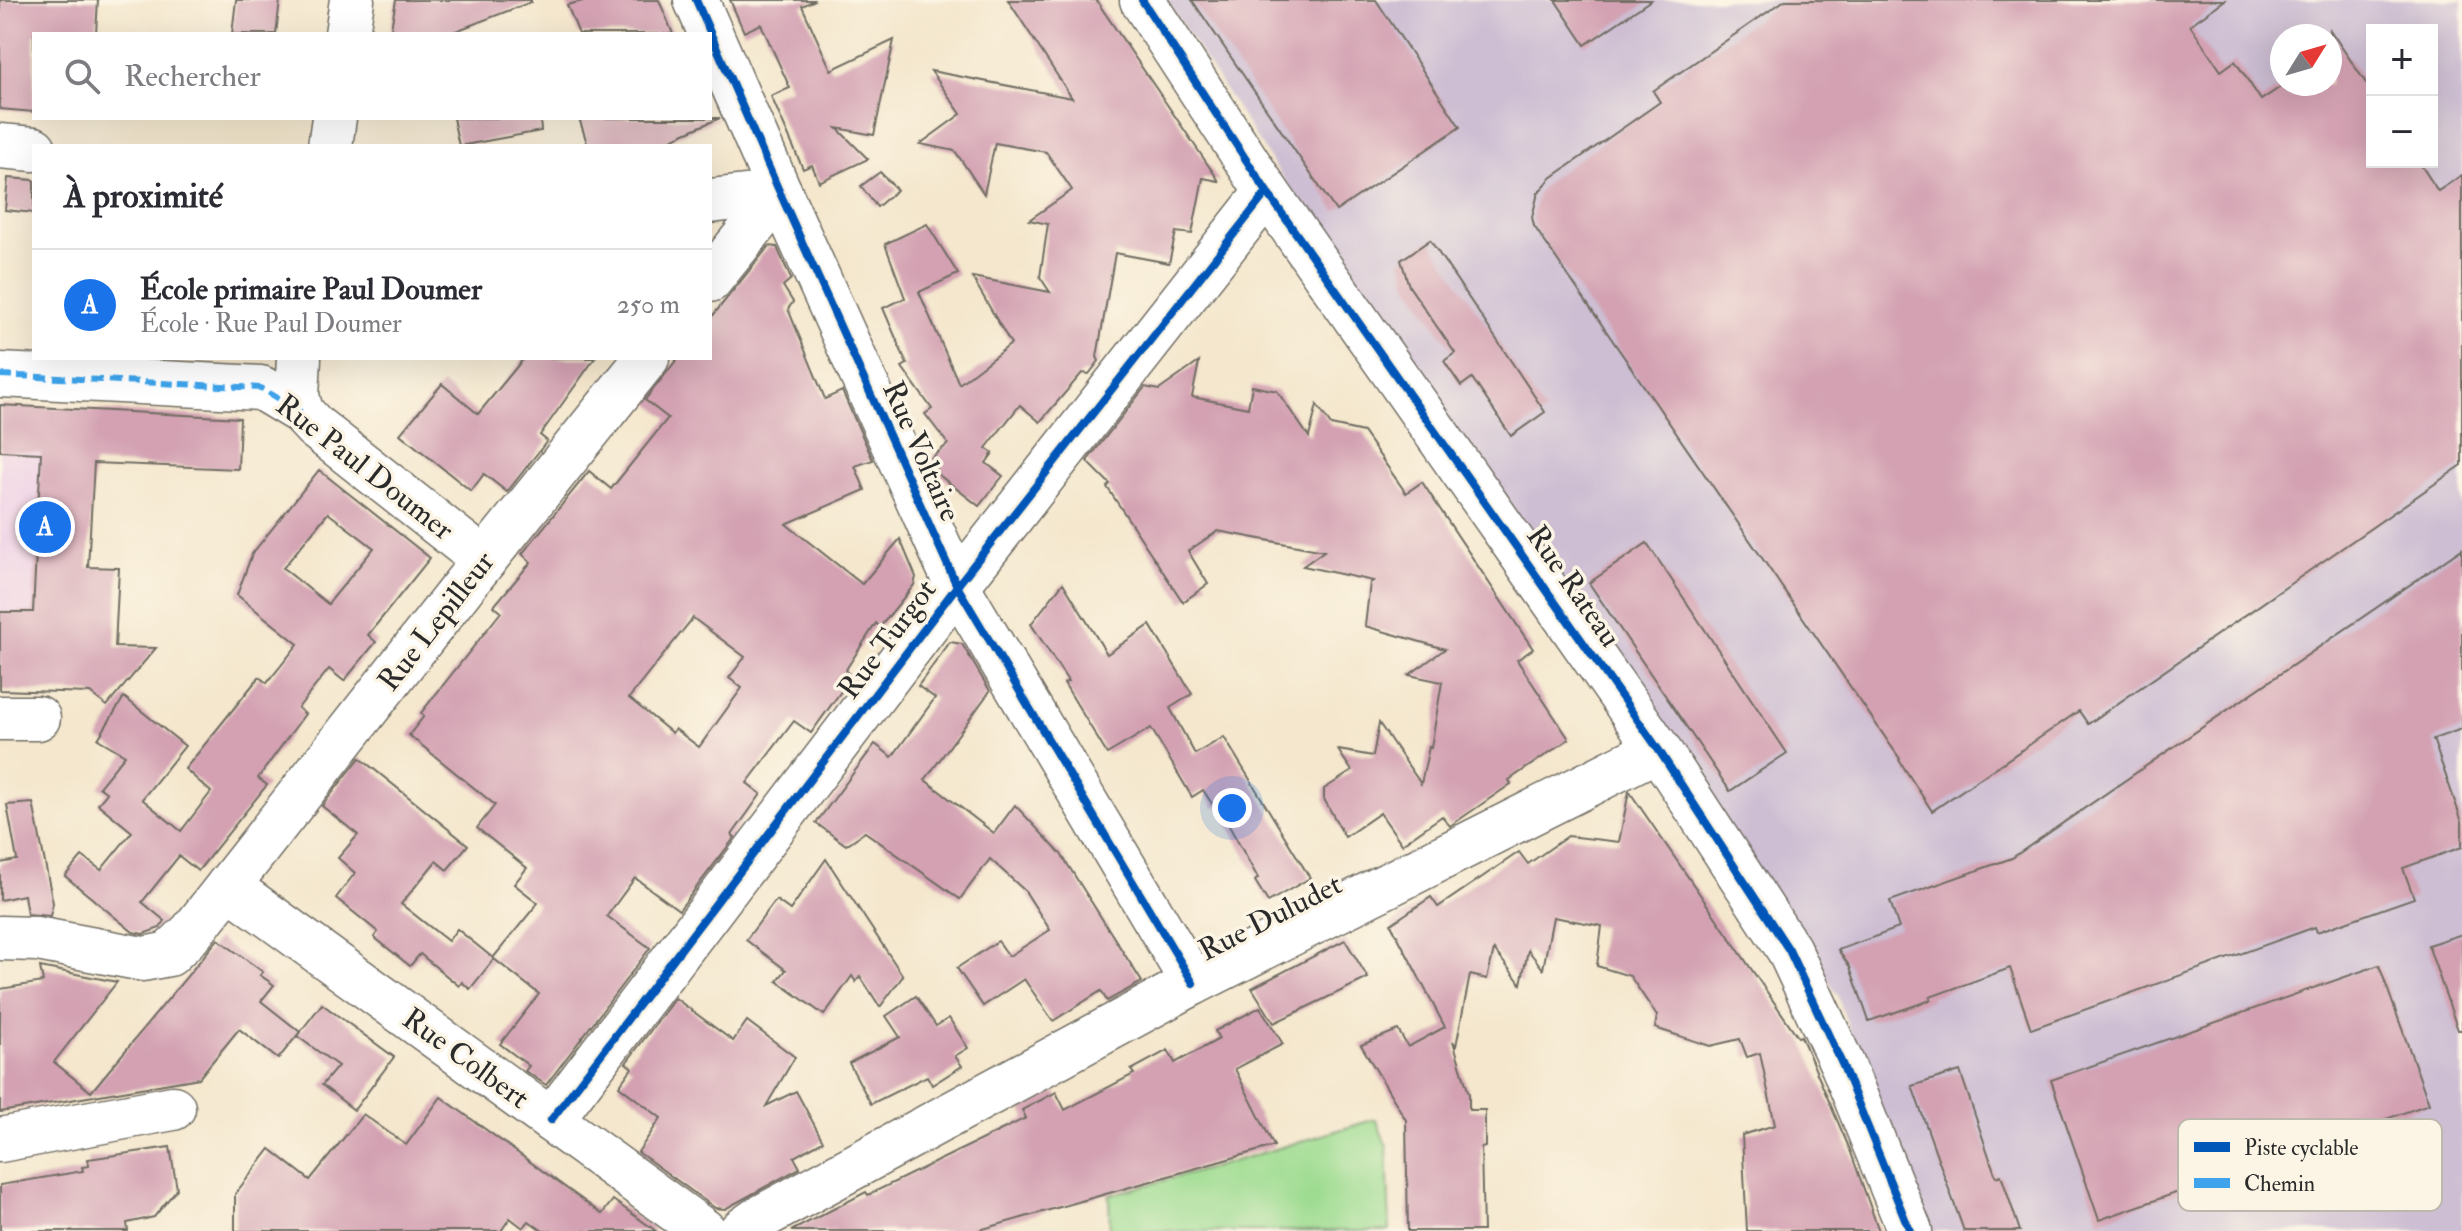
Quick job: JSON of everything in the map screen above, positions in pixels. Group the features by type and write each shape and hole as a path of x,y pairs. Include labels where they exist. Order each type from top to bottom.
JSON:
{"street":[{"path":"347,32 352,0"},
{"name":"Rue Voltaire","path":"696,0 710,32"},
{"name":"Rue Rateau","path":"1142,0 1267,192 1658,749 1789,950 1843,1066 1910,1231"},
{"name":"Rue Voltaire","path":"712,37 957,586 1193,983"},
{"path":"330,144 334,120"},
{"path":"0,146 32,149"},
{"name":"Rue Turgot","path":"551,1120 957,586 1267,192"},
{"path":"712,201 780,193"},
{"path":"712,278 780,193"},
{"path":"299,360 297,395 301,412"},
{"name":"Rue Lepilleur","path":"0,938 37,939 143,959 169,954 191,933 645,360"},
{"name":"Rue Paul Doumer","path":"0,375 261,388 301,412 315,427 484,560"},
{"name":"Rue Duludet","path":"741,1231 1193,983 1658,749"},
{"name":"Rue Colbert","path":"228,886 704,1231"},
{"path":"0,1140 173,1108"}],"shaded area":[{"path":"1166,0 2462,0 2462,1231 1917,1231 1837,994 1268,156"},
{"path":"0,405 96,410 83,646 0,644"}],"green space":[{"path":"1376,1119 1387,1147 1390,1231 1110,1231 1109,1195"}],"building":[{"path":"0,0 98,0 96,32 32,32 32,112 0,109"},
{"path":"236,0 280,0 276,32 232,32"},
{"path":"396,0 531,0 453,32 390,32"},
{"path":"587,0 659,0 672,32 578,32 567,5"},
{"path":"730,0 815,0 802,6 831,70 894,40 874,135 837,128 868,159 819,182 812,165 803,169 771,96 790,88 761,24 744,32"},
{"path":"1008,0 1096,0 1219,181 1203,178 1192,234 1176,232 1169,263 1115,253 1097,357 1099,361 1089,374 1082,373 1040,422 1020,405 986,448 993,453 986,463 1003,476 979,506 939,475 931,458 948,444 925,414 932,409 902,367 907,364 883,308 905,298 885,244 927,224 958,274 919,292 959,384 1011,344 972,277 1050,292 1040,277 1048,224 1029,220 1072,190 1046,152 995,143 984,194 955,151 920,144 961,114 931,71 1072,98"},
{"path":"1192,0 1376,0 1460,127 1336,211"},
{"path":"1555,0 1651,0 1585,45"},
{"path":"1785,0 2225,0 2190,25 2221,71 2235,61 2261,100 2270,94 2342,96 2342,48 2366,83 2366,168 2423,168 2438,191 2462,175 2462,465 2088,724 2079,711 1932,811 1900,759 1534,226 1532,217 1538,193 1551,178 1660,102 1653,91"},
{"path":"720,118 660,144 587,144 580,120"},
{"path":"453,120 540,120 541,131 459,144"},
{"path":"880,172 897,190 877,207 861,186"},
{"path":"8,178 32,180 32,213 5,210"},
{"path":"1430,240 1545,412 1511,436 1472,378 1461,386 1444,361 1455,353 1409,286 1401,260"},
{"path":"769,246 777,247 791,279 783,286 793,302 788,309 825,399 842,391 873,460 855,466 865,490 786,524 862,584 900,539 916,577 914,585 880,627 876,623 845,671 852,676 811,733 794,721 747,783 761,794 732,835 735,837 679,910 635,878 607,916 650,948 546,1085 525,1071 529,1066 500,1044 539,994 494,959 470,989 462,982 459,986 420,954 410,966 374,937 378,932 336,898 355,873 338,858 358,835 322,806 360,758 468,845 447,870 436,861 401,904 448,941 457,929 493,958 538,903 514,884 527,868 477,828 495,805 409,735 424,716 421,713 501,612 494,606 531,562 522,554 589,471 611,489 668,418 645,400 676,360 712,360 712,317","holes":["693,618 745,657 729,678 742,688 699,747 675,729 672,733 629,698"]},
{"path":"522,360 594,360 540,435 547,441 507,492 484,474 471,491 400,434 442,384 478,414"},
{"path":"1199,362 1192,397 1248,408 1252,386 1277,391 1309,437 1317,405 1331,425 1363,432 1406,493 1422,482 1533,649 1517,660 1569,739 1450,826 1442,816 1402,844 1380,813 1345,837 1324,799 1324,789 1352,771 1338,750 1373,756 1379,723 1421,784 1431,748 1442,682 1409,675 1445,649 1365,626 1370,583 1373,581 1303,566 1324,551 1218,531 1188,551 1208,584 1183,602 1107,487 1110,484 1087,461 1145,387 1159,390"},
{"path":"0,405 240,418 238,469 94,463 88,567 119,568 115,647 156,648 107,706 90,693 0,690 0,612 33,612 41,453 0,451"},
{"path":"319,470 430,558 368,635 376,642 344,681 329,669 298,708 305,714 258,778 267,785 198,871 179,856 142,902 165,921 160,928 143,934 133,932 65,876 82,856 101,870 132,832 98,804 107,793 99,787 125,755 98,739 124,697 185,746 142,799 181,831 211,792 185,769 259,677 267,683 298,644 237,595 252,554","holes":["328,513 374,548 328,604 283,568"]},
{"path":"1647,543 1787,753 1730,791 1589,583"},
{"path":"2462,549 2462,729 2433,739 2462,822 2462,847 2403,868 2414,898 2317,932 2315,927 2031,1029 2010,968 1869,1021 1850,967 1838,950 1899,928 1890,901 2012,858"},
{"path":"1063,583 1107,654 1150,625 1192,694 1170,708 1195,754 1224,737 1310,878 1268,902 1218,806 1215,808 1203,790 1192,797 1151,728 1107,754 1064,683 1068,681 1031,624"},
{"path":"950,642 962,644 990,691 925,780 994,833 1015,805 1061,854 1142,982 1107,1001 1101,991 1053,1021 1024,979 983,1006 957,968 998,941 1009,956 1050,930 1025,891 990,859 960,899 865,832 846,845 816,823 875,744 892,757 935,698 918,686"},
{"path":"1629,791 1798,1037 1801,1036 1850,1150 1879,1231 1747,1231 1742,1135 1775,1125 1760,1053 1747,1057 1740,1039 1710,1046 1655,1028 1657,1016 1630,976 1597,966 1602,926 1553,917 1543,969 1528,950 1521,984 1494,950 1487,979 1470,975 1456,1046 1453,1041 1469,1094 1469,1110 1485,1110 1485,1147 1481,1148 1483,1231 1408,1231 1406,1120 1361,1045 1398,1030 1408,1047 1445,1027 1391,924 1431,897 1438,907 1519,852 1528,864 1568,836 1619,842"},
{"path":"33,803 53,903 50,916 27,914 24,895 0,900 0,863 17,860 7,805"},
{"path":"826,859 903,976 880,1007 860,976 856,982 852,976 824,1015 777,981 786,970 746,940 776,900 790,910"},
{"path":"2462,934 2462,1030 2458,1030 2428,945"},
{"path":"218,939 263,972 260,975 274,985 261,1001 300,1032 278,1059 239,1029 199,1078 0,1112 0,989 43,982 40,967 117,982 54,1062 91,1092"},
{"path":"1345,940 1368,978 1274,1023 1252,988"},
{"path":"2379,965 2429,1104 2386,1119 2178,1119 2178,1192 2099,1220 2051,1080"},
{"path":"916,996 936,1026 949,1018 968,1048 955,1056 962,1066 932,1085 927,1076 871,1104 849,1063 900,1037 886,1016"},
{"path":"675,998 733,1041 747,1021 795,1057 766,1106 796,1091 823,1141 794,1157 800,1168 725,1209 715,1208 638,1152 661,1118 619,1086 632,1068 626,1063"},
{"path":"322,1004 394,1057 354,1110 322,1085 338,1066 297,1036"},
{"path":"1260,1007 1283,1044 1235,1069 1274,1146 976,1231 791,1231 866,1192 868,1195 1026,1118 1022,1110 1056,1092 1065,1110 1134,1074 1131,1070 1168,1050 1175,1063 1219,1039 1215,1031"},
{"path":"1960,1071 1996,1177 2001,1175 2020,1231 1964,1231 1912,1086"},
{"path":"441,1097 602,1214 613,1200 656,1231 543,1231 529,1221 523,1228 510,1218 501,1231 235,1231 235,1194 270,1149 310,1180 363,1114 406,1145"},
{"path":"170,1147 177,1189 154,1217 127,1223 128,1231 0,1231 0,1185 83,1171 82,1167 89,1166 88,1159"}],"marked path":[{"path":"0,375 261,388 301,412"}],"cycle path":[{"path":"696,0 710,32"},
{"path":"1142,0 1267,192 1658,749 1789,950 1843,1066 1910,1231"},
{"path":"712,37 957,586 1193,983"},
{"path":"551,1120 957,586 1267,192"}],"place":[{"name":"École primaire Paul Doumer","path":"45,527"}]}
